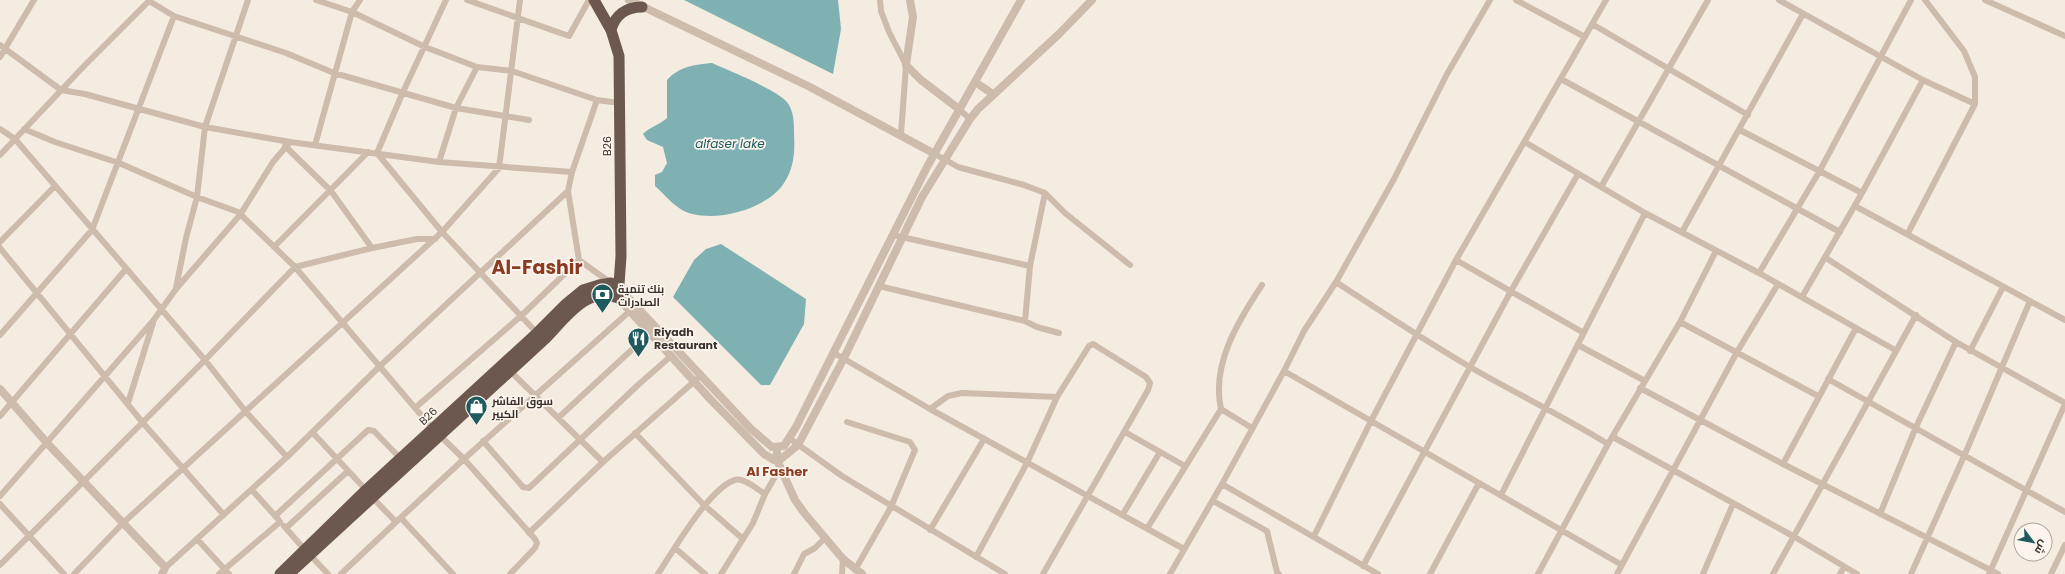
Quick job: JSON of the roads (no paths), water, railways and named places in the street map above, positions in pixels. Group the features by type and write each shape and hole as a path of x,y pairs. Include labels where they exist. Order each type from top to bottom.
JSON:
{"highway":[{"name":"B26","path":"594,0 611,30 618,50 620,103 621,256 614,291"},
{"path":"611,30 613,24 622,12 635,7 642,7"},
{"name":"B26","path":"289,574 307,553 369,493 436,432 566,304 583,290 599,285 614,291"},
{"name":"B26","path":"369,493 401,459 436,432 509,370 586,300 597,295 614,291"},
{"name":"B26","path":"280,574 307,553"}],"street":[{"path":"0,58 2,47 34,0"},
{"path":"176,289 186,238 197,197 205,127 237,37 248,0"},
{"path":"316,0 352,12 425,47 477,67 512,71 597,100 620,103"},
{"path":"315,145 352,12 360,0"},
{"path":"377,153 403,92 446,0"},
{"path":"467,0 518,16 569,36 589,0"},
{"path":"74,574 123,523 435,239 499,168 520,0"},
{"path":"629,0 810,87 901,134 944,160 958,166 1024,185 1045,193 1065,213 1130,265"},
{"path":"880,0 881,11 889,32 906,65 921,80 970,119"},
{"path":"901,134 906,65 913,17 910,0"},
{"path":"614,291 630,312 671,356 751,429 769,444 777,447 784,446 834,352 913,194 1021,0"},
{"path":"721,574 753,523 778,464 781,459 798,445 844,358 922,197 970,119 993,94 1059,34 1092,0"},
{"path":"1170,574 1213,501 1284,371 1304,331 1336,282 1394,179 1472,29 1490,0"},
{"path":"1516,0 1585,37"},
{"path":"1314,536 1371,421 1456,260 1606,0"},
{"path":"1601,187 1708,0"},
{"path":"1779,0 1923,80 1974,104"},
{"path":"1759,273 1819,172 1911,0"},
{"path":"1908,234 1974,104 1974,77 1964,51 1925,0"},
{"path":"1985,0 2065,36"},
{"path":"0,155 61,90 150,1 174,16 286,53 334,73 456,108 529,120"},
{"path":"1682,232 1740,130 1803,14"},
{"path":"0,335 92,230 119,163 174,16"},
{"path":"1592,24 1748,115"},
{"path":"2,47 61,90 85,94 205,127 288,144 315,145 439,162 499,168 572,172"},
{"path":"439,162 456,108 477,67"},
{"path":"1561,79 1840,232"},
{"path":"1802,297 1855,206 1923,80"},
{"path":"975,82 993,94"},
{"path":"597,100 572,172 568,191 579,260 656,328 697,379 764,454 778,464"},
{"path":"0,129 15,139 205,360 246,412 287,457"},
{"path":"24,129 51,140 119,163 197,197 233,210 274,246 295,267 344,323 436,432 464,458 537,543 535,548 510,574"},
{"path":"1740,130 1862,193"},
{"path":"1525,142 1645,213 1759,273 1896,350"},
{"path":"288,144 331,191 372,248"},
{"path":"0,496 153,320 176,289 240,215 273,162 288,144"},
{"path":"274,246 331,191 368,152"},
{"path":"377,153 442,232 538,333"},
{"path":"1363,566 1511,292 1578,174"},
{"path":"0,242 55,186"},
{"path":"0,389 47,443 123,523 163,571 313,433 380,366 568,191"},
{"path":"1025,321 1030,266 1045,193"},
{"path":"913,194 922,197"},
{"path":"1855,206 2065,320"},
{"path":"1501,495 1645,213"},
{"path":"893,234 1030,266"},
{"path":"0,565 28,535 143,423 295,267 372,248 417,239 435,239"},
{"path":"0,248 70,332 103,376 128,403 183,470 224,515"},
{"path":"1538,574 1608,444 1680,322 1716,251"},
{"path":"1826,258 1970,351 2065,403 1990,572"},
{"path":"415,408 521,316 579,260"},
{"path":"1456,260 1584,333"},
{"path":"0,416 70,332 126,269"},
{"path":"1336,282 1416,335 1471,368 1545,409 1578,425 1608,444"},
{"path":"1617,574 1737,352 1778,284"},
{"path":"1148,527 1221,409 1218,396 1218,382 1222,362 1250,303 1262,285"},
{"path":"879,286 1025,321 1037,327 1059,333"},
{"path":"1970,351 2003,287"},
{"path":"861,298 871,302"},
{"path":"1911,574 1965,454 2030,301"},
{"path":"341,574 464,458 630,312"},
{"path":"1773,574 1821,484 1916,315"},
{"path":"128,403 153,320"},
{"path":"1680,322 1818,396"},
{"path":"558,418 656,328"},
{"path":"1783,464 1818,396 1856,328"},
{"path":"1880,514 1916,427 1956,342"},
{"path":"976,557 1027,462 1057,397 1089,346 1092,344 1146,377 1150,383 1148,390 1125,432 1043,574"},
{"path":"1578,345 1645,381"},
{"path":"834,352 930,409 1087,496 1148,527 1184,549"},
{"path":"483,441 523,488 529,488 638,385 671,356"},
{"path":"509,370 603,462"},
{"path":"1284,371 1426,451 1622,565"},
{"path":"529,533 603,462 697,379"},
{"path":"1828,379 1869,400 2065,512"},
{"path":"1640,388 1990,572 1998,574"},
{"path":"814,391 824,397"},
{"path":"930,409 948,396 962,393 1057,397"},
{"path":"1221,409 1252,428"},
{"path":"777,447 778,464 795,500 843,560 859,572 891,507 915,450 910,442 847,422"},
{"path":"275,516 368,430 371,429 401,459"},
{"path":"1125,432 1185,466"},
{"path":"313,433 369,493 399,520 453,574"},
{"path":"635,433 704,505 743,538"},
{"path":"1613,437 1673,472 1793,536 1857,574"},
{"path":"789,438 842,476 891,507 976,557 996,572 1005,574"},
{"path":"930,530 984,439"},
{"path":"1123,514 1160,452"},
{"path":"286,528 348,471"},
{"path":"658,574 704,505 725,486 736,479 743,480 765,494"},
{"path":"1430,574 1479,483"},
{"path":"1222,484 1378,574"},
{"path":"252,490 307,553 328,574"},
{"path":"1213,501 1266,531 1277,572 1279,574"},
{"path":"0,504 64,574"},
{"path":"1702,574 1733,504"},
{"path":"219,574 280,522"},
{"path":"794,574 804,554 815,548 825,538"},
{"path":"197,539 229,574"},
{"path":"2051,574 2065,545"},
{"path":"675,548 705,574"},
{"path":"842,574 843,560"},
{"path":"1840,574 1844,567"}],"water":[{"path":"684,0 838,0 841,29 833,74"},
{"name":"alfaser lake","path":"712,63 763,86 782,97 787,102 793,117 794,147 790,172 776,193 765,201 737,212 707,216 694,214 678,208 655,186 655,175 662,172 667,163 663,147 647,140 643,134 667,118 667,80 682,69"},
{"path":"721,244 806,299 804,324 770,385 761,385 673,297 694,260 706,249"}],"place":[{"name":"بنك تنمية الصادرات","path":"602,314"},
{"name":"Riyadh Restaurant","path":"638,358"},
{"name":"سوق الفاشر الكبير","path":"477,426"}],"district":[{"name":"Al-Fashir","path":"537,267"},
{"name":"Al Fasher","path":"777,471"}]}
